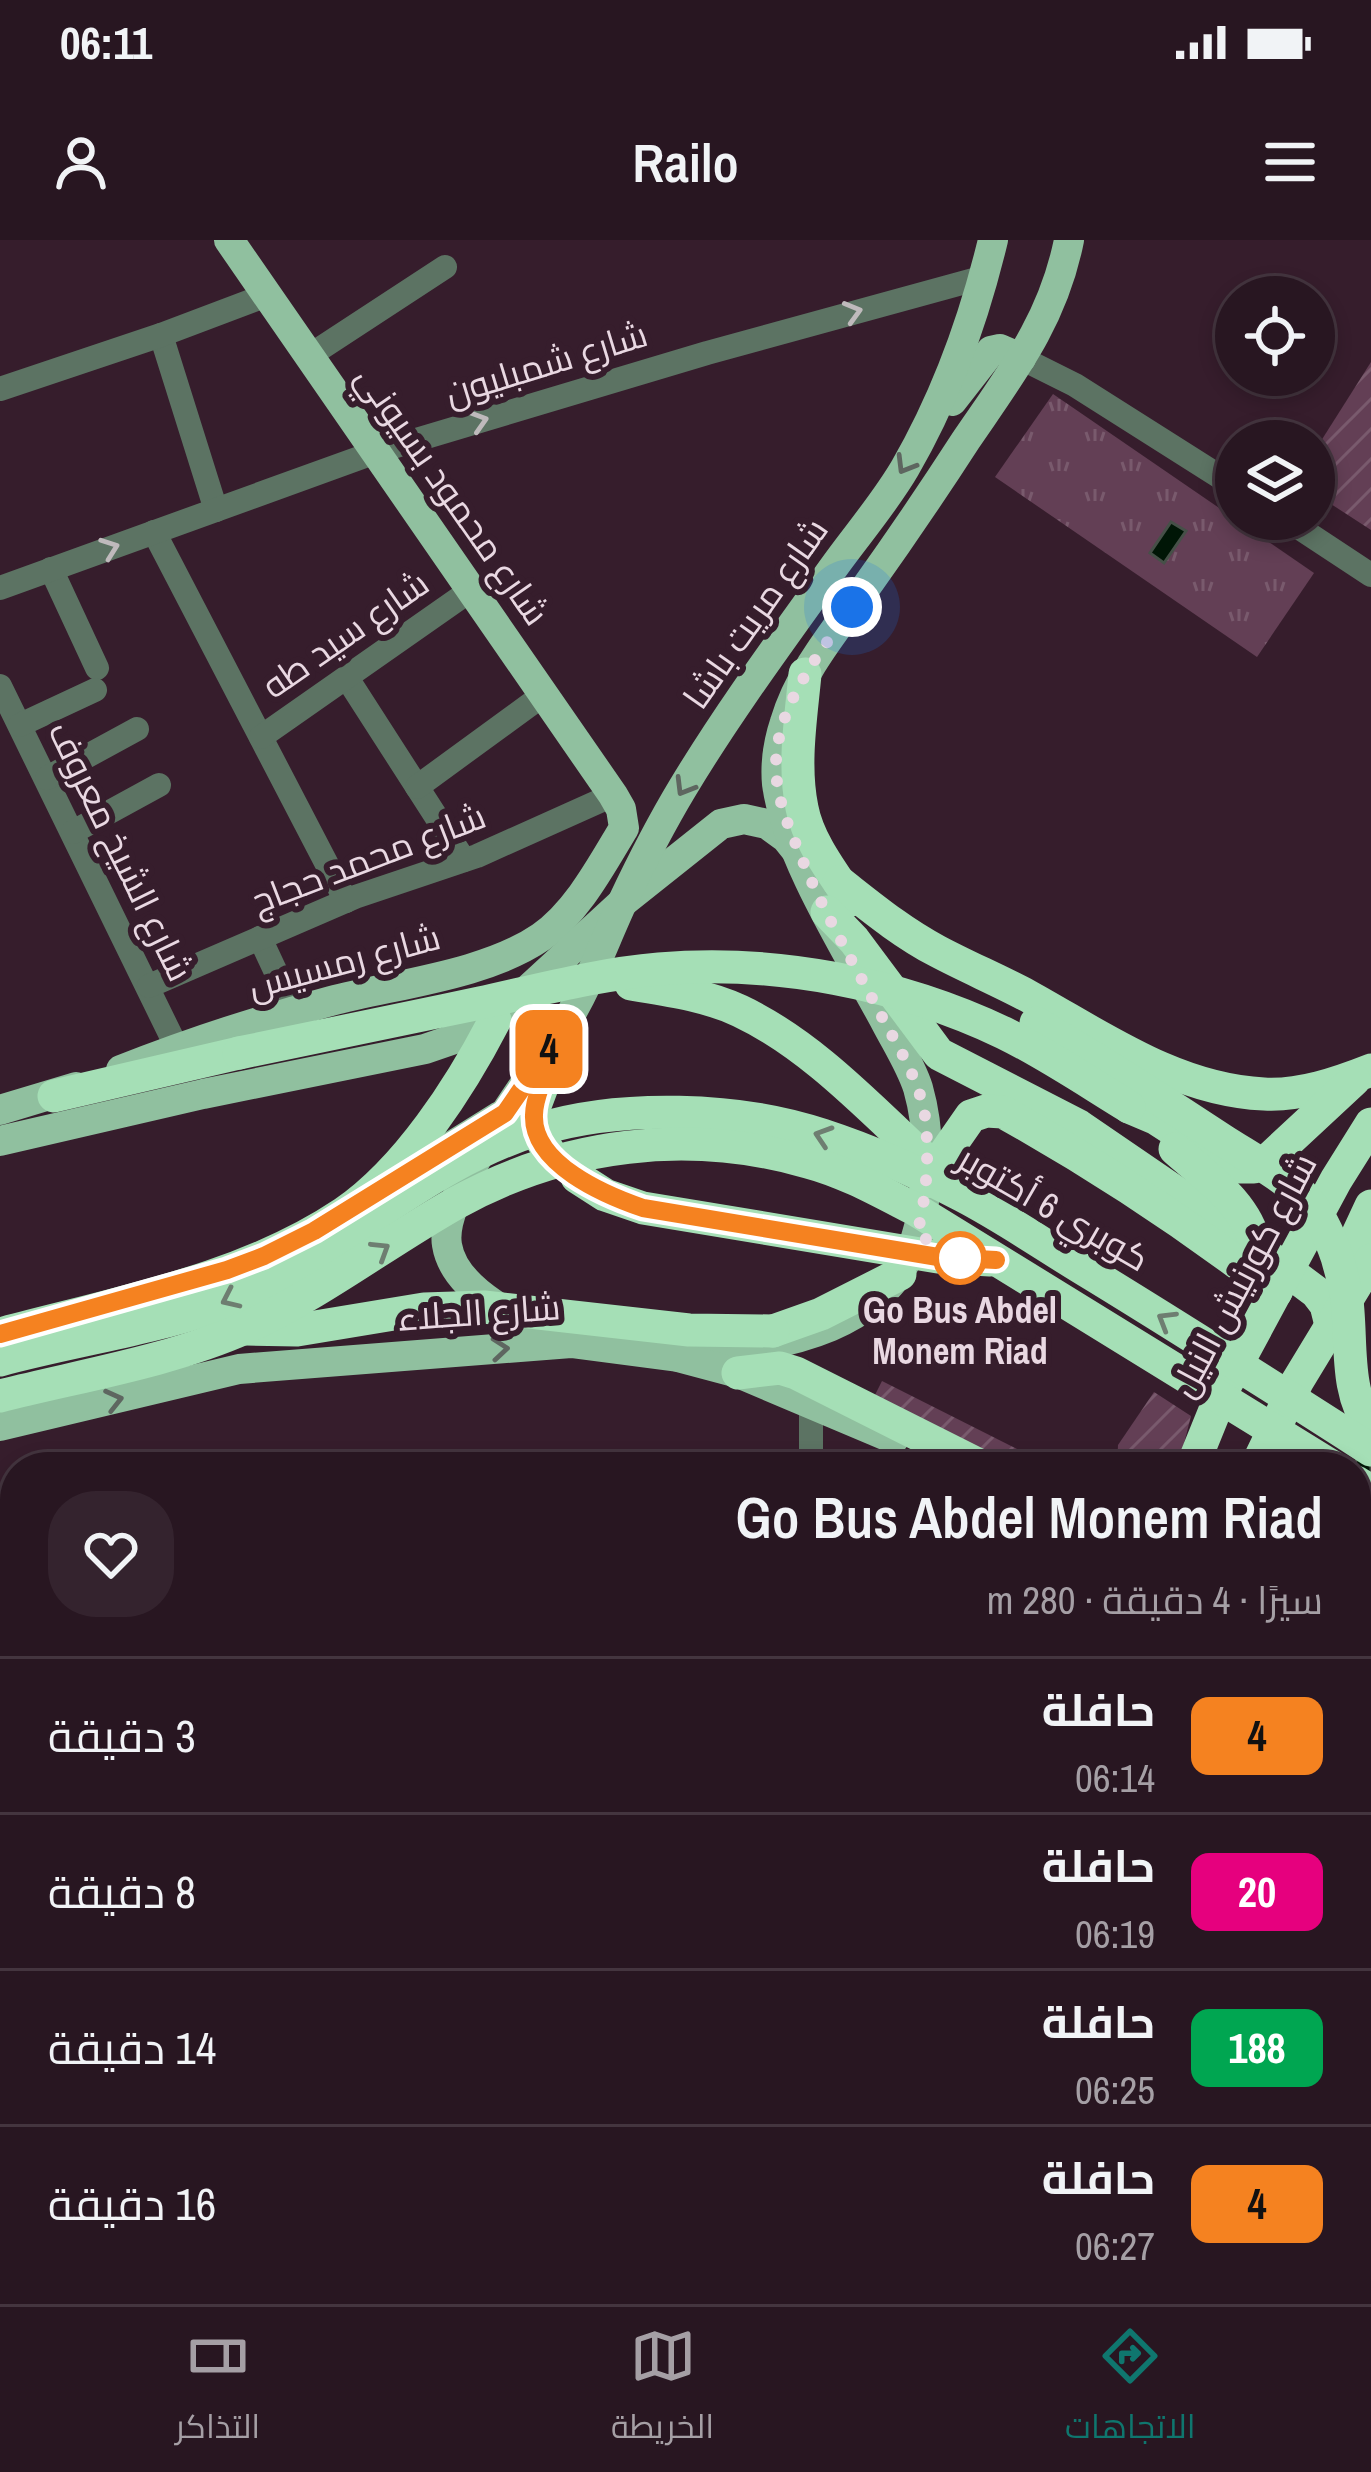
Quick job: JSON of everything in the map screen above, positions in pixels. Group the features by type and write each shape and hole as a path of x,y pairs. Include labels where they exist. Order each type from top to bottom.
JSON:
{"highway":[{"path":"805,674 799,762 802,811 854,940 939,1054 1078,1126 1256,1246 1281,1280"},
{"path":"833,897 850,900 899,944 1130,1077 1282,1178 1307,1201 1326,1228 1346,1292 1356,1393 1371,1427"},
{"path":"833,897 883,917 1114,1047 1193,1080 1264,1094 1310,1090 1365,1072"},
{"path":"53,1096 593,978 707,967 827,977 920,1001 1003,1033 1236,1167 1254,1167 1269,1159 1365,1072"},
{"path":"593,978 691,994 740,1011 835,1077 965,1197"},
{"path":"0,1334 227,1270 280,1248 346,1211 410,1149 472,1064 495,1020"},
{"path":"565,1026 533,1111 535,1129 557,1161 605,1195 643,1208 938,1257 996,1260"},
{"path":"1130,1107 1242,1211 1256,1246"},
{"name":"كوبري 6 أكتوبر","path":"0,1360 214,1307 302,1262 443,1172 537,1129 648,1112 699,1113 818,1133 965,1197 1371,1450"},
{"path":"925,1182 971,1116 1003,1112 1281,1280 1316,1292 1326,1305 1330,1325"},
{"path":"1366,1130 1366,1165 1371,1176"},
{"name":"شارع كورنيش النيل","path":"1198,1452 1224,1388 1366,1130"},
{"name":"كوبري 6 أكتوبر","path":"0,1399 184,1351 244,1329 309,1295 456,1203 518,1173 571,1155 694,1144 752,1149 811,1162 866,1184 916,1210 1309,1452"},
{"path":"1346,1292 1358,1234 1371,1206"},
{"path":"1263,1452 1297,1382 1371,1260"},
{"path":"244,1329 297,1330 424,1310 484,1307 689,1330 773,1331 821,1315 900,1274"},
{"path":"738,1373 780,1368 954,1452"}],"main road":[{"name":"شارع محمود بسيوني","path":"229,240 613,795"},
{"name":"شارع مريت باشا","path":"460,1271 447,1249 448,1215 488,1140 565,1026 681,790 902,472 929,424 960,352 993,240"},
{"path":"801,858 781,802 776,760 787,716 805,674 1044,319 1060,242"},
{"path":"929,424 992,351 1000,349 1021,358"},
{"name":"شارع رمسيس","path":"0,1110 294,1012 456,972 539,938 565,916 624,828 622,809 613,795"},
{"path":"0,1141 425,1049 457,1038 495,1020 623,902 721,824 744,819 767,824 786,838 833,897 916,1083 926,1123 924,1207 900,1274 843,1322 784,1342 678,1357"},
{"path":"346,1211 505,1113"},
{"path":"460,1271 483,1297 571,1343"},
{"name":"شارع الجلاء","path":"0,1399 374,1321 413,1305 460,1271"},
{"path":"430,1293 456,1297 466,1305 467,1314 459,1333 432,1354"},
{"name":"شارع الجلاء","path":"0,1426 239,1369 571,1343 678,1357 738,1373 918,1452"}],"street":[{"path":"309,356 445,267"},
{"name":"شارع شمبليون","path":"2,579 51,569 376,452 707,352 984,277"},
{"path":"0,389 267,295"},
{"path":"161,335 216,510"},
{"path":"1021,358 1075,385 1215,474"},
{"path":"154,532 346,901"},
{"path":"1318,540 1371,575"},
{"path":"20,725 96,679 51,569"},
{"name":"شارع سيد طه","path":"261,737 471,590"},
{"path":"347,677 464,860"},
{"name":"شارع الشيخ معروف","path":"0,686 177,1048"},
{"path":"417,787 543,694"},
{"path":"47,778 137,730"},
{"path":"73,832 159,785"},
{"name":"شارع محمد حجاج","path":"149,986 346,901 464,860 613,795"},
{"path":"260,938 294,1012"},
{"path":"811,1452 812,1403"}],"green space":[{"path":"1371,362 1371,530 1335,507 1334,420"},
{"path":"1053,394 1215,505 1215,540 1266,540 1314,573 1257,657 995,477"},
{"path":"882,1381 1023,1452 972,1452 872,1401"},
{"path":"1154,1392 1191,1416 1182,1452 1118,1452"}],"water":[{"path":"1171,522 1186,531 1164,563 1150,553"}],"bus line":[{"name":"4","path":"0,1334 227,1270 314,1231 505,1113 565,1026 533,1111 535,1129 557,1161 605,1195 643,1208 938,1257 996,1260"}],"place":[{"name":"Go Bus Abdel Monem Riad","path":"960,1258"}],"route":[{"path":"852,607 796,693 780,739 777,782 815,890 916,1083 926,1123 924,1207 917,1234 960,1258"}]}
